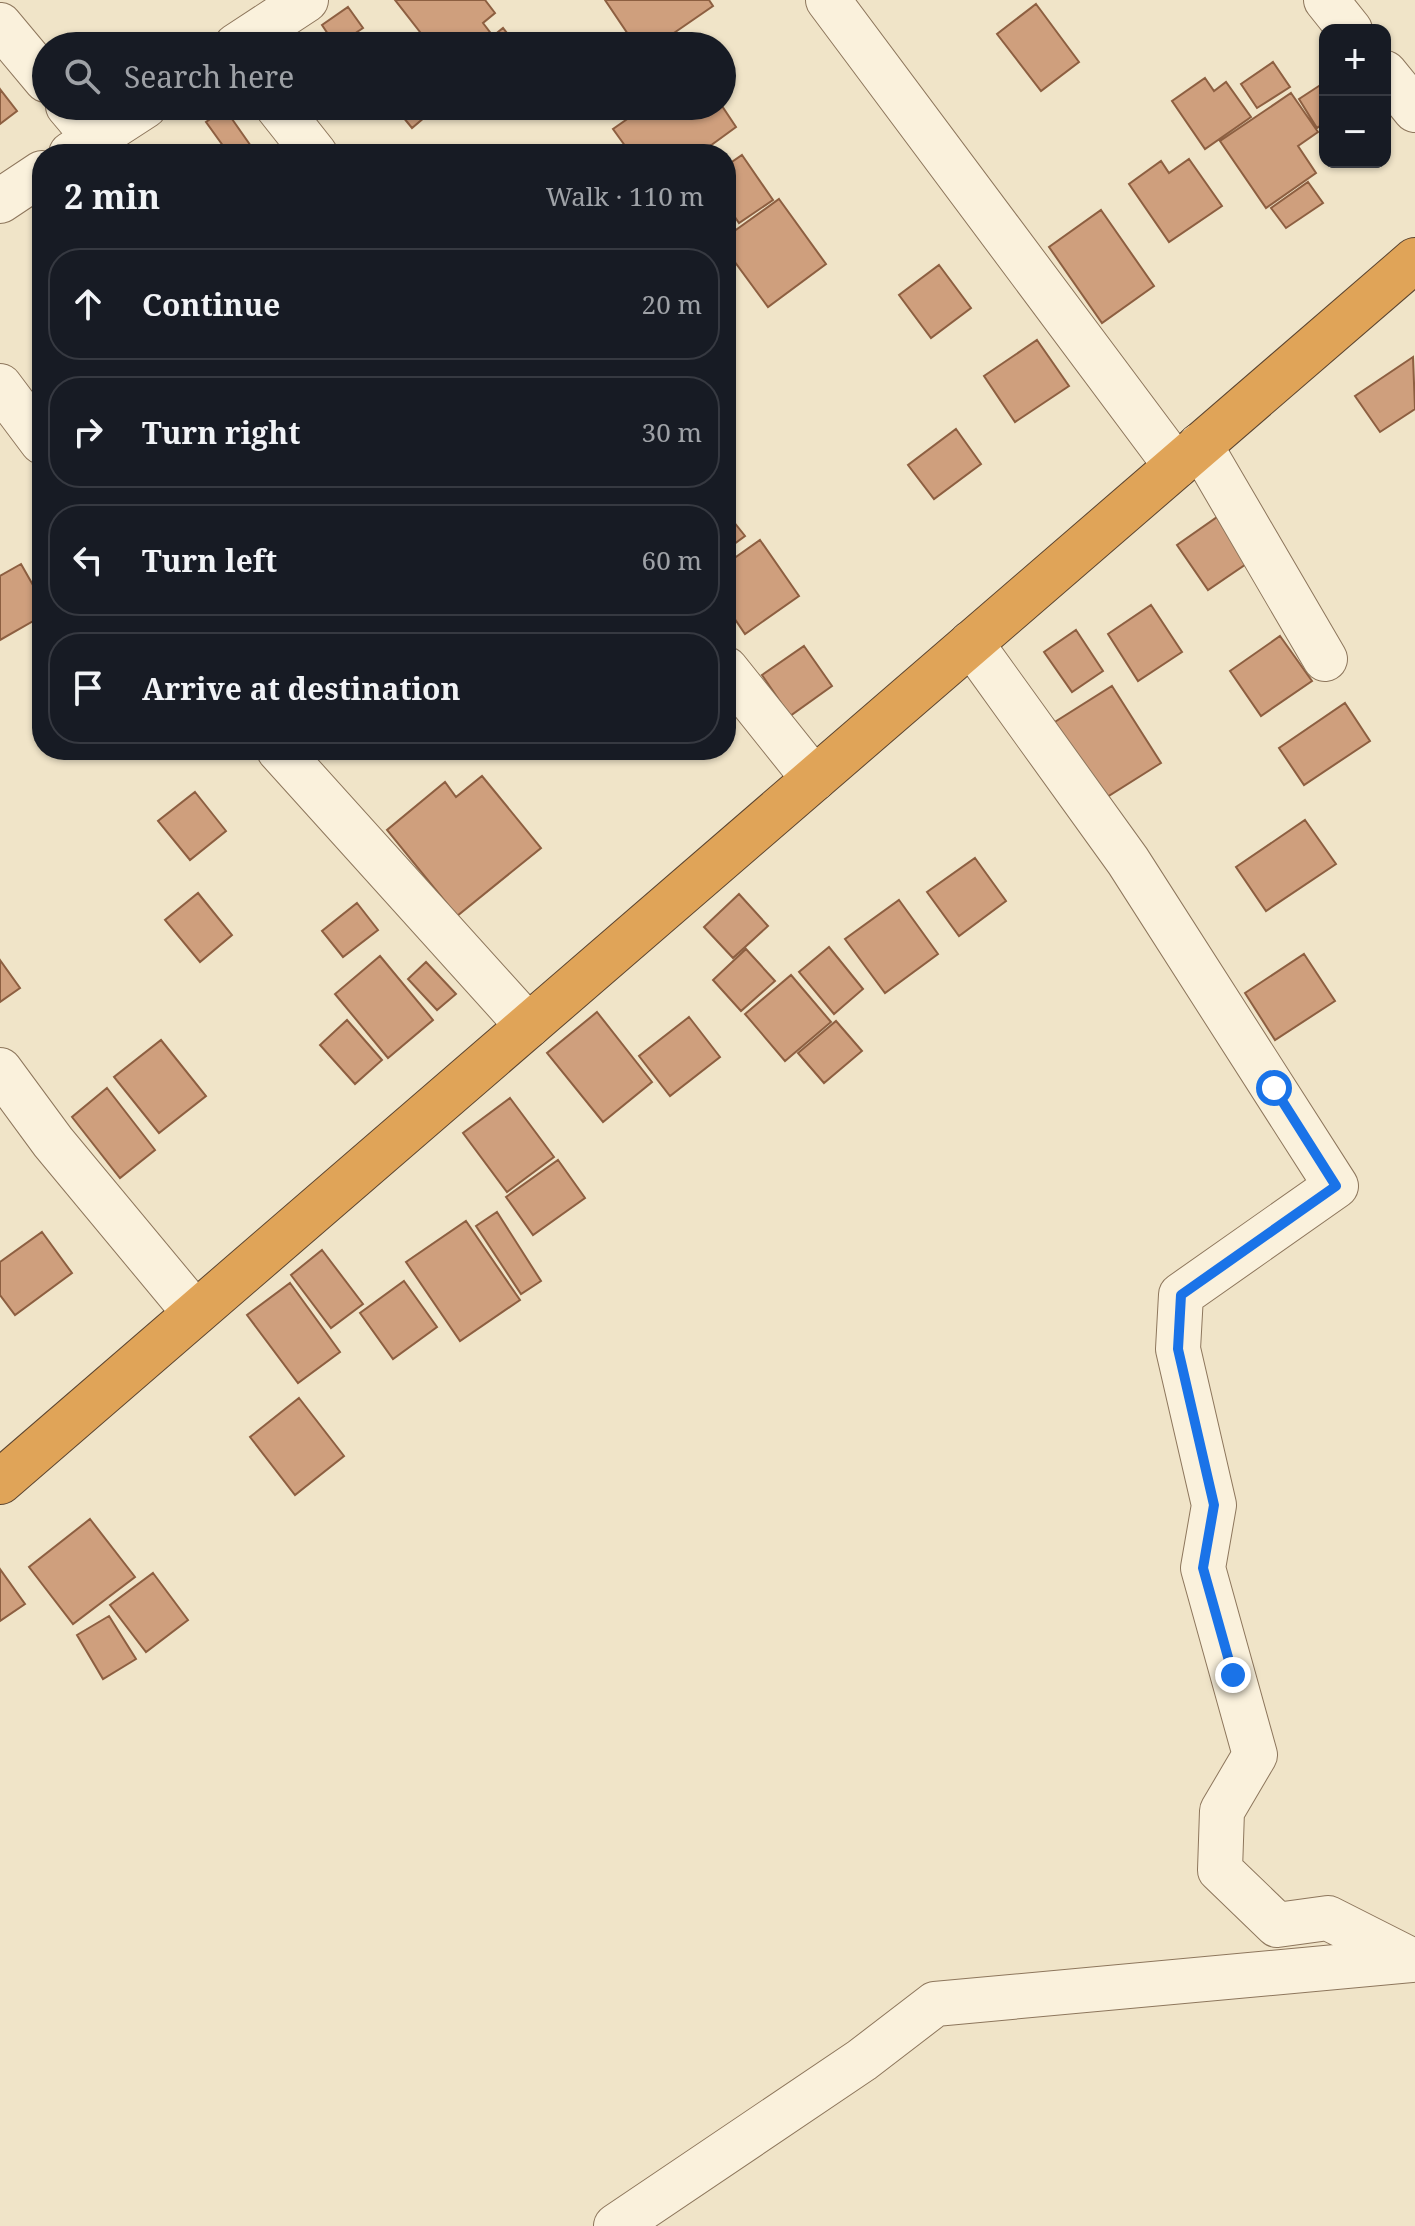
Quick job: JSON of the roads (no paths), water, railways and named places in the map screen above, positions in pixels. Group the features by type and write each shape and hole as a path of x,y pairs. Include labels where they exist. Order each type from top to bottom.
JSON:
{"highway":[{"path":"0,1482 1415,260"}],"street":[{"path":"257,32 306,0"},
{"path":"828,0 1188,456 1325,659"},
{"path":"1326,0 1345,24"},
{"path":"0,25 32,63"},
{"path":"1391,80 1415,110"},
{"path":"78,133 110,120"},
{"path":"288,120 307,144"},
{"path":"0,201 32,180"},
{"path":"0,386 32,429"},
{"path":"616,2226 862,2060 935,2004 1411,1960 1328,1918 1277,1925 1220,1870 1222,1811 1255,1755 1203,1568 1214,1505 1178,1349 1181,1295 1336,1186 1128,861 971,643"},
{"path":"736,682 814,779"},
{"path":"288,760 528,1026"},
{"path":"0,1070 53,1142 195,1313"}]}
